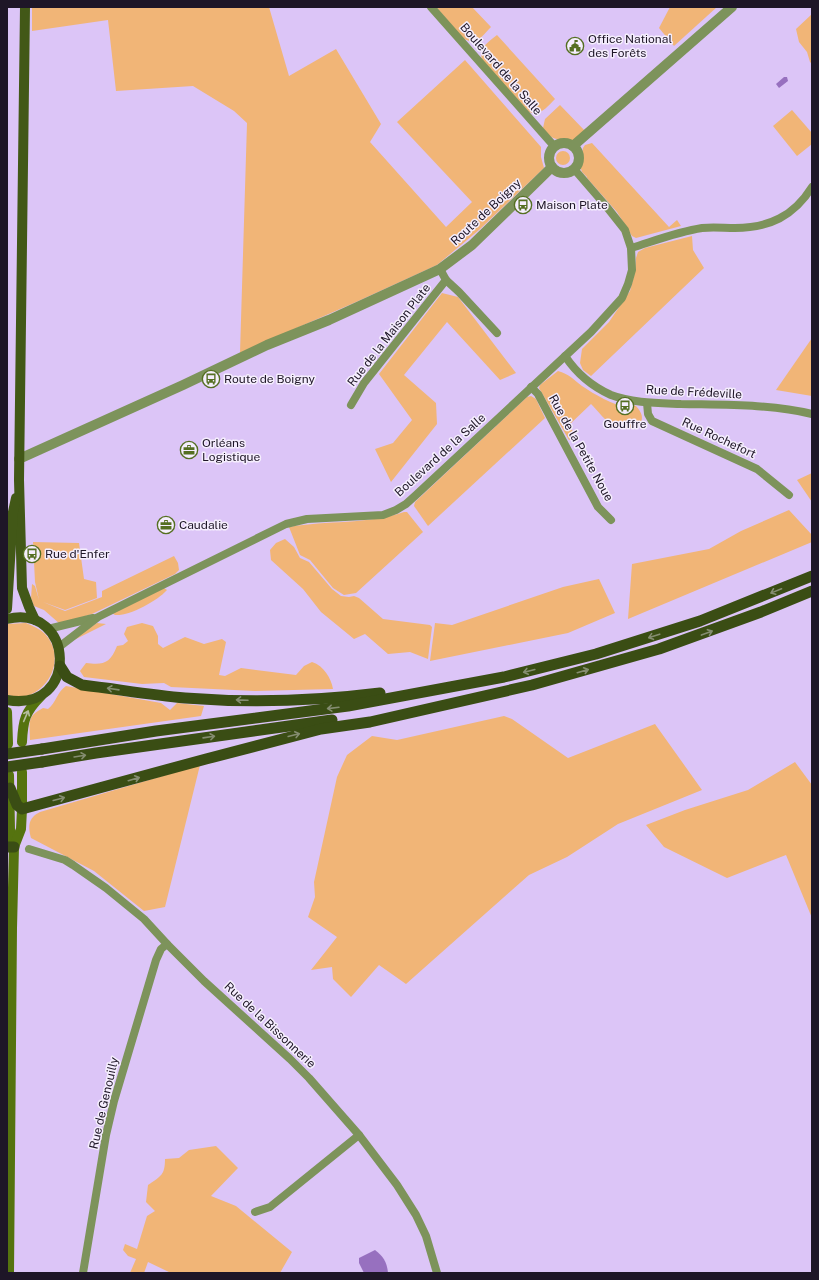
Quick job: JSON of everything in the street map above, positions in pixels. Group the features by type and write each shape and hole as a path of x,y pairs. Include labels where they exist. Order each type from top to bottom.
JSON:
{"highway":[{"path":"7,749 42,749 163,730 348,706 504,677 596,654 700,621 812,576"},
{"path":"10,788 17,805 22,809 299,734 321,729 370,722 532,685 659,650 761,612 812,591"},
{"path":"60,666 67,677 82,685 186,698 265,701 354,696 394,691 442,689"},
{"path":"8,771 42,762 96,753 392,711 477,697"}],"main road":[{"path":"24,7 19,480 22,588 35,620"},
{"path":"7,609 12,555 13,512 19,480"},
{"path":"7,619 20,617 35,620 48,629 55,638 61,656 57,677 51,687 31,706 25,716 22,742"},
{"path":"7,700 18,702 30,700 42,695"},
{"path":"7,712 7,749"},
{"path":"8,771 10,788 12,928 9,1273"},
{"path":"11,847 21,829 22,772"}],"street":[{"name":"Boulevard de la Salle","path":"431,7 554,146"},
{"path":"573,146 732,7"},
{"path":"565,143 573,146 578,152 579,157 574,169 565,173 552,167 549,154 554,146 565,143"},
{"name":"Route de Boigny","path":"19,459 184,385 267,345 329,320 440,269 472,245 552,167"},
{"name":"Boulevard de la Salle","path":"59,647 98,617 286,524 307,519 383,515 406,504 416,495 602,321 622,298 632,270 631,248 625,230 574,169"},
{"path":"631,248 692,230 709,227 756,227 775,221 789,214 804,199 812,187"},
{"path":"440,269 446,280 497,333"},
{"name":"Rue de la Maison Plate","path":"351,405 364,383 446,280"},
{"name":"Rue de Frédeville","path":"565,356 583,379 613,396 647,403 772,408 812,414"},
{"name":"Rue de la Petite Noue","path":"531,387 538,394 598,507 611,520"},
{"name":"Rue Rochefort","path":"647,403 648,414 652,421 757,469 789,495"},
{"name":"Boulevard de la Salle","path":"48,629 98,617"},
{"name":"Rue de la Bissonnerie","path":"30,850 65,860 86,874 144,919 204,981 309,1078 359,1135 397,1185 416,1215 426,1236 437,1273"},
{"name":"Rue de Genouilly","path":"83,1273 106,1135 114,1101 156,960 161,949 167,944"},
{"path":"255,1212 270,1207 359,1135"}],"shaded area":[{"path":"32,7 269,7 289,76 336,49 381,124 370,142 446,227 472,202 397,122 465,60 541,147 541,157 544,168 479,230 437,265 240,353 247,123 234,111 193,86 116,91 108,20 32,31"},
{"path":"436,7 472,7 491,27 482,37 475,41 468,40 463,38"},
{"path":"670,7 717,7 674,46 659,28"},
{"path":"812,14 812,64 807,52 799,42 796,29"},
{"path":"497,35 555,99 544,110 537,113 529,112 482,60 481,56 483,49"},
{"path":"784,77 787,77 788,81 779,88 776,84"},
{"path":"560,105 586,132 572,141 549,136 543,128 545,119"},
{"path":"792,110 812,133 812,144 797,156 773,126"},
{"path":"592,143 669,227 677,220 681,226 636,238 632,236 617,212 582,172 580,166 583,148 585,145"},
{"path":"563,151 568,153 570,158 568,163 563,165 558,163 556,158 558,153"},
{"path":"692,236 693,250 704,268 591,376 583,370 580,363 582,349 609,322 630,291 638,252 645,248"},
{"path":"442,293 458,297 516,373 500,380 447,322 404,375 436,403 437,424 391,482 375,449 393,443 412,420 379,374"},
{"path":"812,338 812,396 776,390"},
{"path":"558,371 568,375 582,386 610,402 628,408 629,404 636,406 641,412 641,422 637,426 627,429 614,426 591,404 568,426 577,435 569,440 539,388 540,385"},
{"path":"531,396 536,399 545,418 428,526 414,506 415,502 527,397"},
{"path":"812,473 812,502 797,480"},
{"path":"789,510 812,535 812,542 628,619 632,564 709,549 741,531"},
{"path":"407,512 423,532 356,593 344,595 333,588 310,560 300,555 289,527 361,521"},
{"path":"285,539 294,547 300,558 309,562 332,589 341,596 354,596 359,598 383,619 430,625 432,627 428,659 410,652 388,654 365,634 354,639 321,612 303,589 271,560 270,550 276,543"},
{"path":"33,542 79,543 84,579 96,582 97,598 65,610 43,602 65,611 102,597 102,591 174,556 178,563 179,570 175,574 92,614 60,624 44,610 34,606 31,598 32,584 35,586 39,600 35,582"},
{"path":"599,579 615,613 568,633 430,661 435,623 452,625 563,587"},
{"path":"164,588 167,590 163,594 143,607 121,615 115,615 112,613"},
{"path":"26,623 45,634 51,642 55,661 49,679 43,686 26,696 16,697 7,695 7,624"},
{"path":"97,623 106,624 72,641 72,640"},
{"path":"142,623 153,626 158,636 158,644 163,648 185,637 204,644 222,639 226,642 219,675 225,676 241,668 296,675 304,666 312,662 323,669 331,681 333,689 255,691 171,687 164,683 142,684 84,677 80,671 86,663 97,664 109,660 117,646 123,645 128,641 124,634 127,627"},
{"path":"66,686 161,703 170,710 177,703 204,706 201,716 30,740 31,717 43,708 48,709"},
{"path":"504,716 512,719 568,758 655,724 702,790 618,824 567,857 529,875 406,984 379,965 351,997 333,979 332,967 311,970 337,937 308,917 315,897 314,882 337,777 347,755 372,736 397,740"},
{"path":"795,762 812,785 812,918 786,855 727,878 664,847 646,825 685,810 748,790"},
{"path":"200,765 165,907 144,911 94,871 31,838 29,826 31,820 40,812"},
{"path":"216,1146 238,1168 211,1196 236,1206 292,1252 280,1273 171,1273 148,1262 144,1273 130,1273 136,1259 128,1256 123,1250 125,1244 137,1249 147,1216 155,1211 146,1202 148,1185 163,1172 165,1159 179,1158 189,1150"},
{"path":"375,1250 384,1260 388,1273 364,1273 359,1263 359,1258"}],"place":[{"name":"Office National des Forêts","path":"575,46"},
{"name":"Maison Plate","path":"523,205"},
{"name":"Route de Boigny","path":"211,379"},
{"name":"Gouffre","path":"625,406"},
{"name":"Orléans Logistique","path":"189,450"},
{"name":"Caudalie","path":"166,525"},
{"name":"Rue d'Enfer","path":"32,554"}]}
